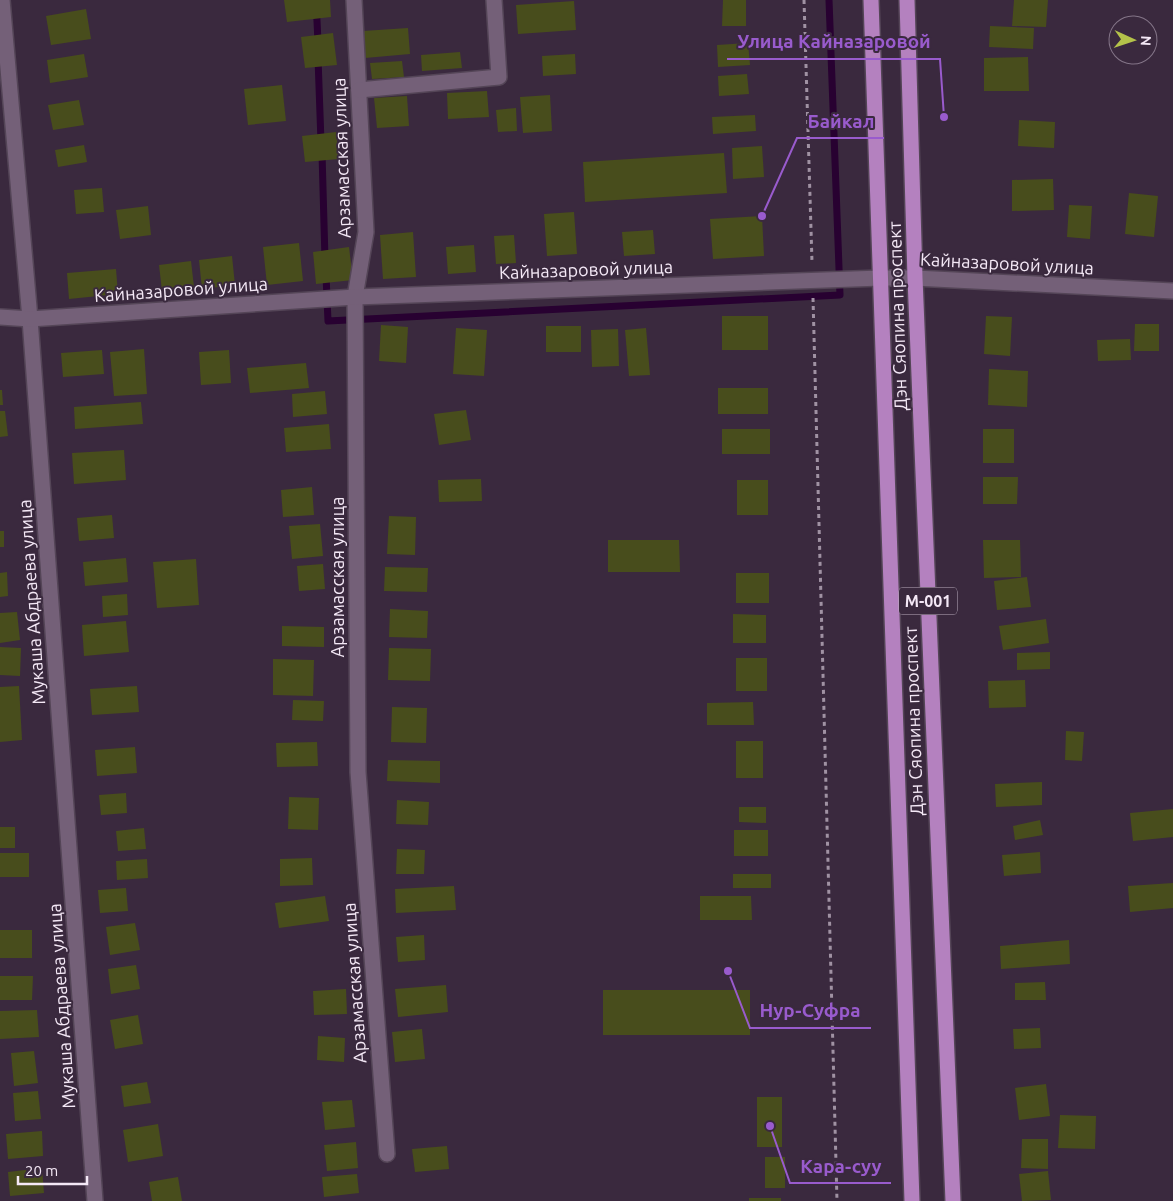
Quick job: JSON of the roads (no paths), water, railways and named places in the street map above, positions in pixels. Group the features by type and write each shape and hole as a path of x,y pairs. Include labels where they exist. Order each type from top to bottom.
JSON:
{"main road":[{"name":"Дэн Сяопина проспект","path":"871,0 912,1201"},
{"name":"Дэн Сяопина проспект","path":"907,0 915,278 953,1201"}],"street":[{"name":"Мукаша Абдраева улица","path":"2,0 30,319 96,1201"},
{"name":"Арзамасская улица","path":"354,0 366,232 355,297 358,772 387,1154"},
{"path":"359,90 499,78 494,0"},
{"name":"Кайназаровой улица","path":"0,316 30,319 355,297 881,278 915,278 1173,291"}],"waterway":[{"path":"316,0 318,42"},
{"path":"326,275 328,321 840,295 829,0"},
{"path":"318,58 321,142"},
{"path":"322,153 325,259"}],"place":[{"name":"Улица Кайназаровой","path":"944,117"},
{"name":"Байкал","path":"762,216"},
{"name":"Нур-Суфра","path":"728,971"},
{"name":"Кара-суу","path":"770,1126"}]}
